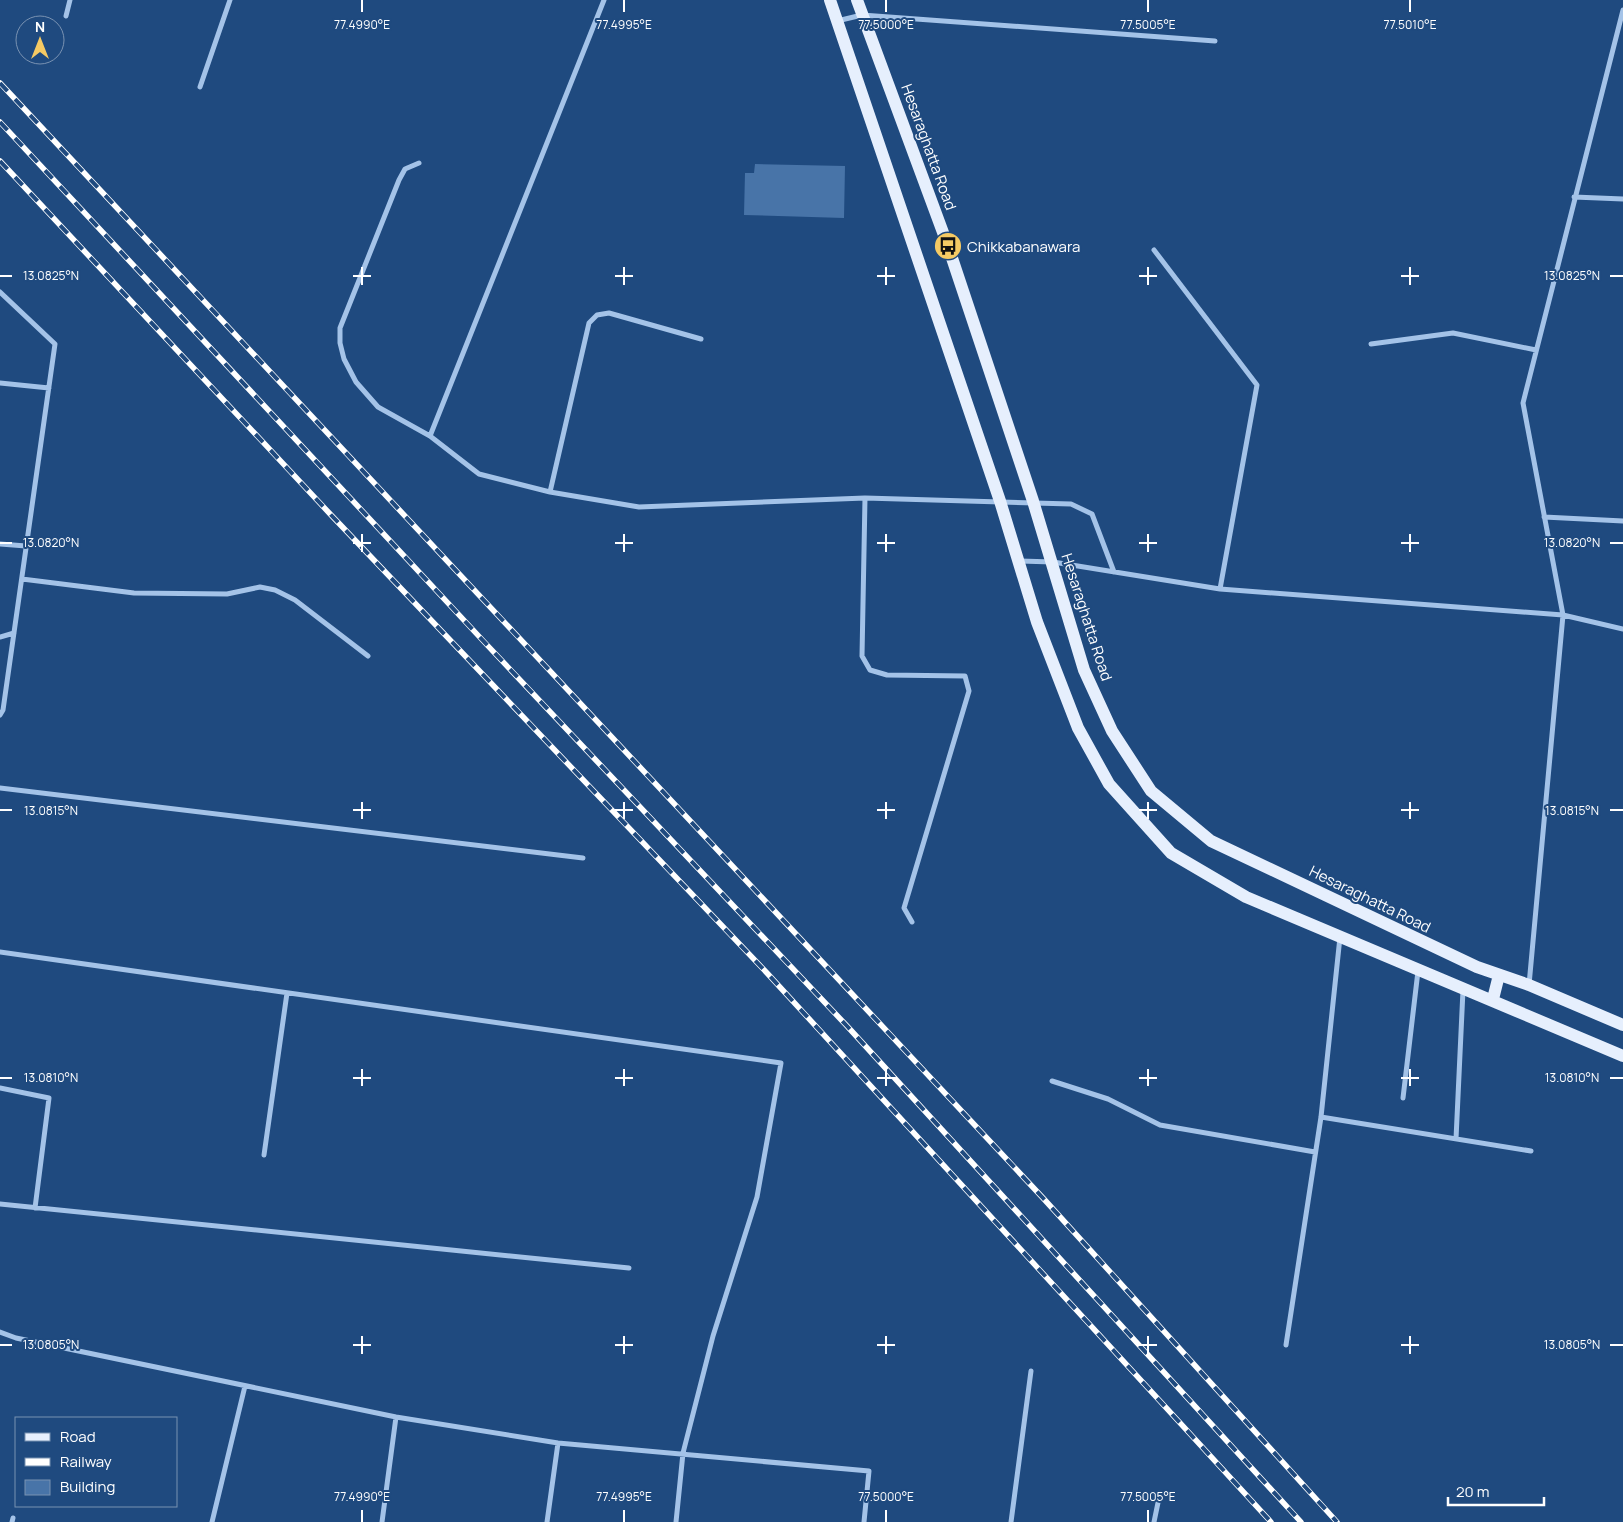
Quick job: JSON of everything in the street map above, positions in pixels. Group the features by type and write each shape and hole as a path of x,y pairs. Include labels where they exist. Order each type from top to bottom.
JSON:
{"main road":[{"path":"830,0 1000,501 1037,622 1078,728 1109,784 1171,853 1246,897 1340,935 1623,1056"},
{"name":"Hesaraghatta Road","path":"857,0 948,246 1053,562 1084,670 1112,731 1151,790 1211,841 1434,948 1477,967 1529,985 1623,1025"},
{"path":"1493,1000 1499,975"}],"street":[{"path":"66,16 70,0"},
{"path":"200,87 230,0"},
{"path":"430,436 604,0"},
{"path":"1529,985 1563,615 1523,403 1623,10"},
{"path":"837,21 862,15 1215,41"},
{"path":"419,163 405,169 399,180 340,328 340,343 344,359 356,382 378,407 430,436 478,474 550,492 639,507 865,498 1033,501 1071,504 1092,514 1114,572"},
{"path":"1574,197 1623,199"},
{"path":"1154,250 1257,385 1220,589"},
{"path":"0,292 55,344 3,710 0,715"},
{"path":"550,492 589,323 598,315 609,313 701,339"},
{"path":"1371,344 1453,333 1536,350"},
{"path":"0,383 49,388"},
{"path":"865,498 862,656 870,670 887,675 965,676 970,690 904,908 912,922"},
{"path":"1544,517 1623,520"},
{"path":"0,544 26,546"},
{"path":"1018,561 1053,562 1220,589 1563,615 1623,629"},
{"path":"22,579 134,593 226,594 260,587 275,590 295,600 368,656"},
{"path":"0,637 14,633"},
{"path":"0,788 583,858"},
{"path":"1286,1345 1320,1117 1340,935"},
{"path":"0,952 781,1063 757,1197 713,1336 683,1453 676,1522"},
{"path":"1403,1098 1418,968"},
{"path":"1456,1139 1464,988"},
{"path":"264,1155 287,992"},
{"path":"1052,1081 1108,1099 1160,1124 1315,1152"},
{"path":"0,1088 49,1098 35,1208"},
{"path":"1320,1117 1531,1151"},
{"path":"0,1204 629,1268"},
{"path":"0,1332 16,1338 396,1418 558,1443 869,1471 864,1522"},
{"path":"1011,1522 1031,1372"},
{"path":"212,1522 245,1386"},
{"path":"382,1522 396,1418"},
{"path":"547,1522 558,1443"},
{"path":"1154,1522 1160,1493"}],"building":[{"path":"755,164 845,166 844,218 744,215 745,173 754,173"}],"railway":[{"path":"0,83 1043,1198 1337,1522"},
{"path":"0,122 488,646 847,1026 1301,1522"},
{"path":"0,161 332,516 767,973 1271,1522"}],"place":[{"name":"Chikkabanawara","path":"948,246"}]}
